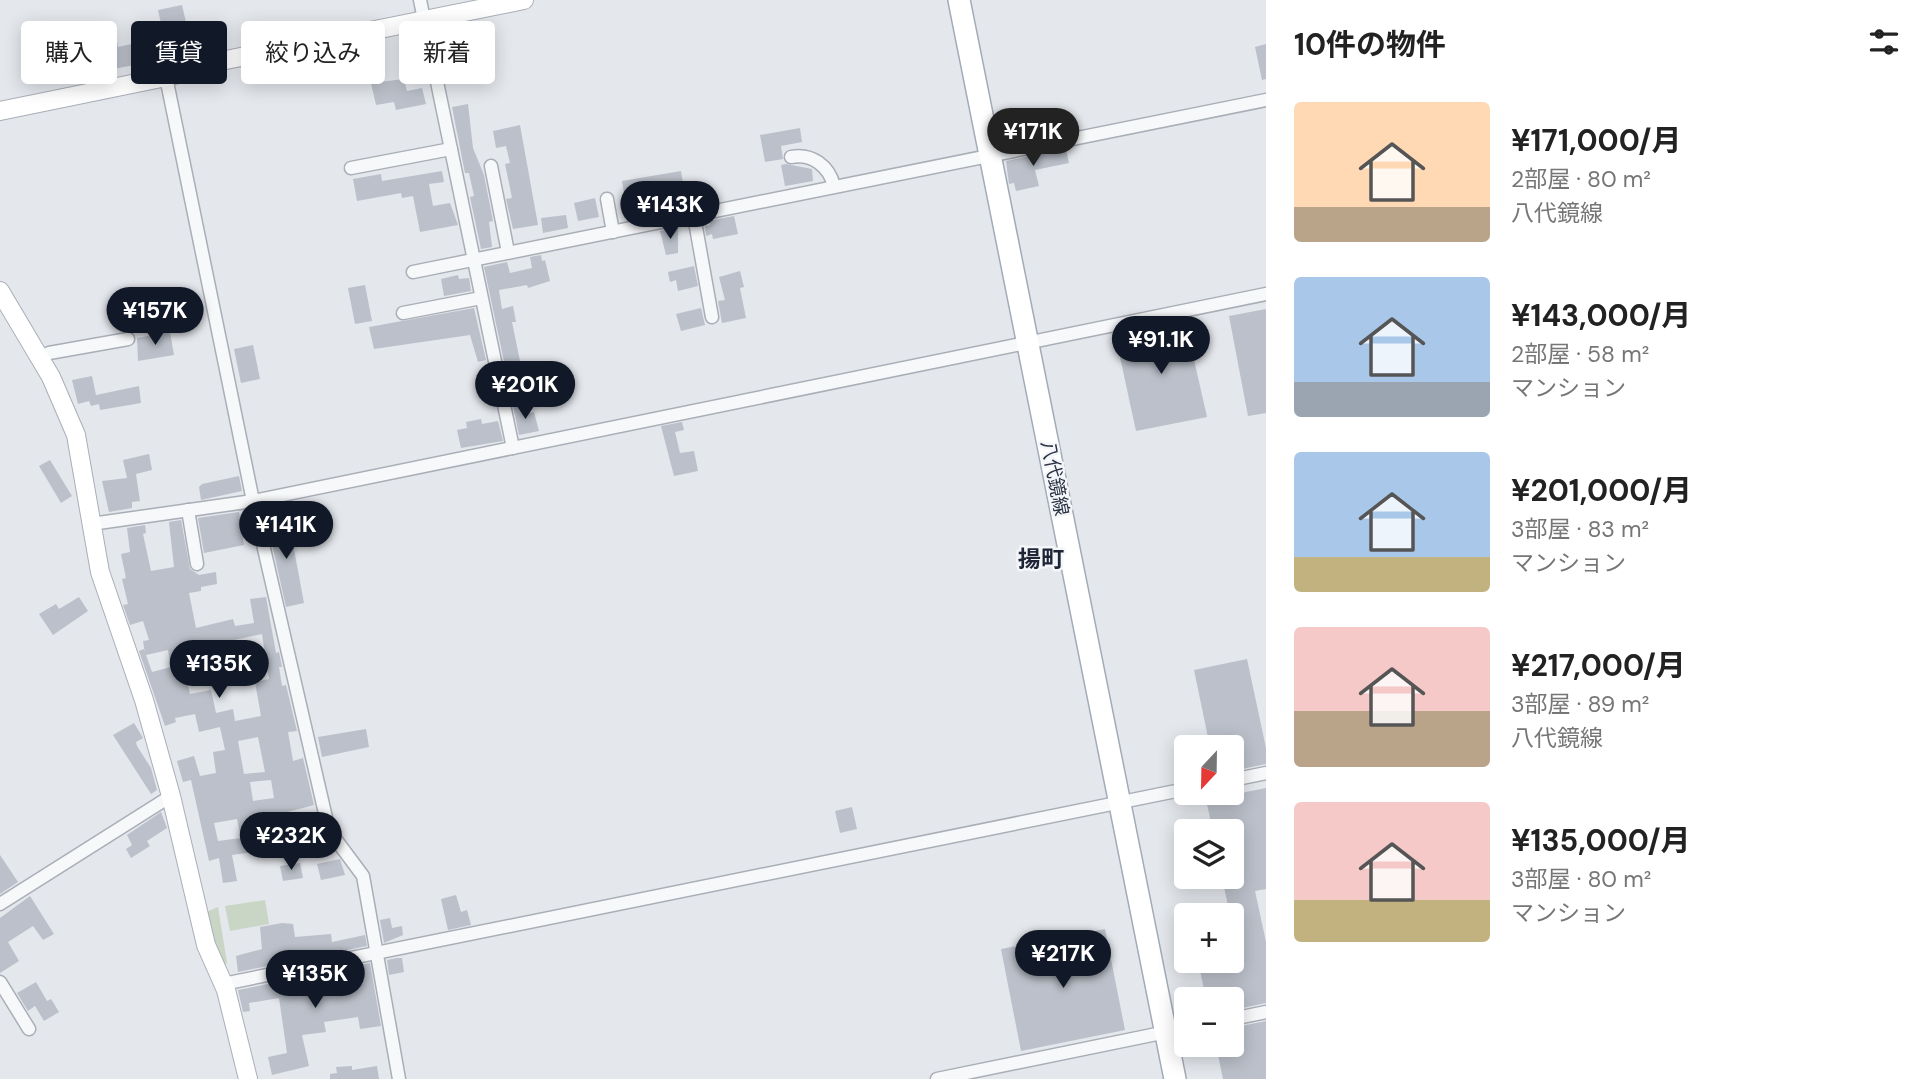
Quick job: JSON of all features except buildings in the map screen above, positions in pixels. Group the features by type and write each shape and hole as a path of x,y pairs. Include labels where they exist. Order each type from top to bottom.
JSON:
{"main road":[{"name":"八代鏡線","path":"959,0 1120,803 1174,1022"},
{"name":"八代鏡線","path":"1175,1057 1175,1079"}],"street":[{"path":"420,0 513,448"},
{"path":"227,60 524,0"},
{"path":"0,111 132,84"},
{"path":"167,84 253,501 327,822 334,837 363,876 399,1079"},
{"path":"413,272 1266,100"},
{"path":"351,168 451,149"},
{"path":"791,157 804,155 813,158 831,173 834,186"},
{"path":"491,166 508,253"},
{"path":"607,198 613,232"},
{"path":"694,216 712,317"},
{"path":"0,291 51,377 75,435 100,572 144,700 171,796 206,945 223,984 248,1079"},
{"path":"91,524 253,501 1266,294"},
{"path":"403,313 481,298"},
{"path":"40,357 49,353 128,339"},
{"path":"188,510 197,564"},
{"path":"1244,778 1266,773"},
{"path":"223,984 1174,792"},
{"path":"0,904 171,796"},
{"path":"0,982 29,1029"},
{"path":"1244,1017 1266,1012"},
{"path":"937,1079 1174,1030"}],"green space":[{"path":"265,900 269,924 230,931 225,906"},
{"path":"218,907 227,963 223,966 204,913"}],"district":[{"name":"揚町","path":"1041,559"}]}
